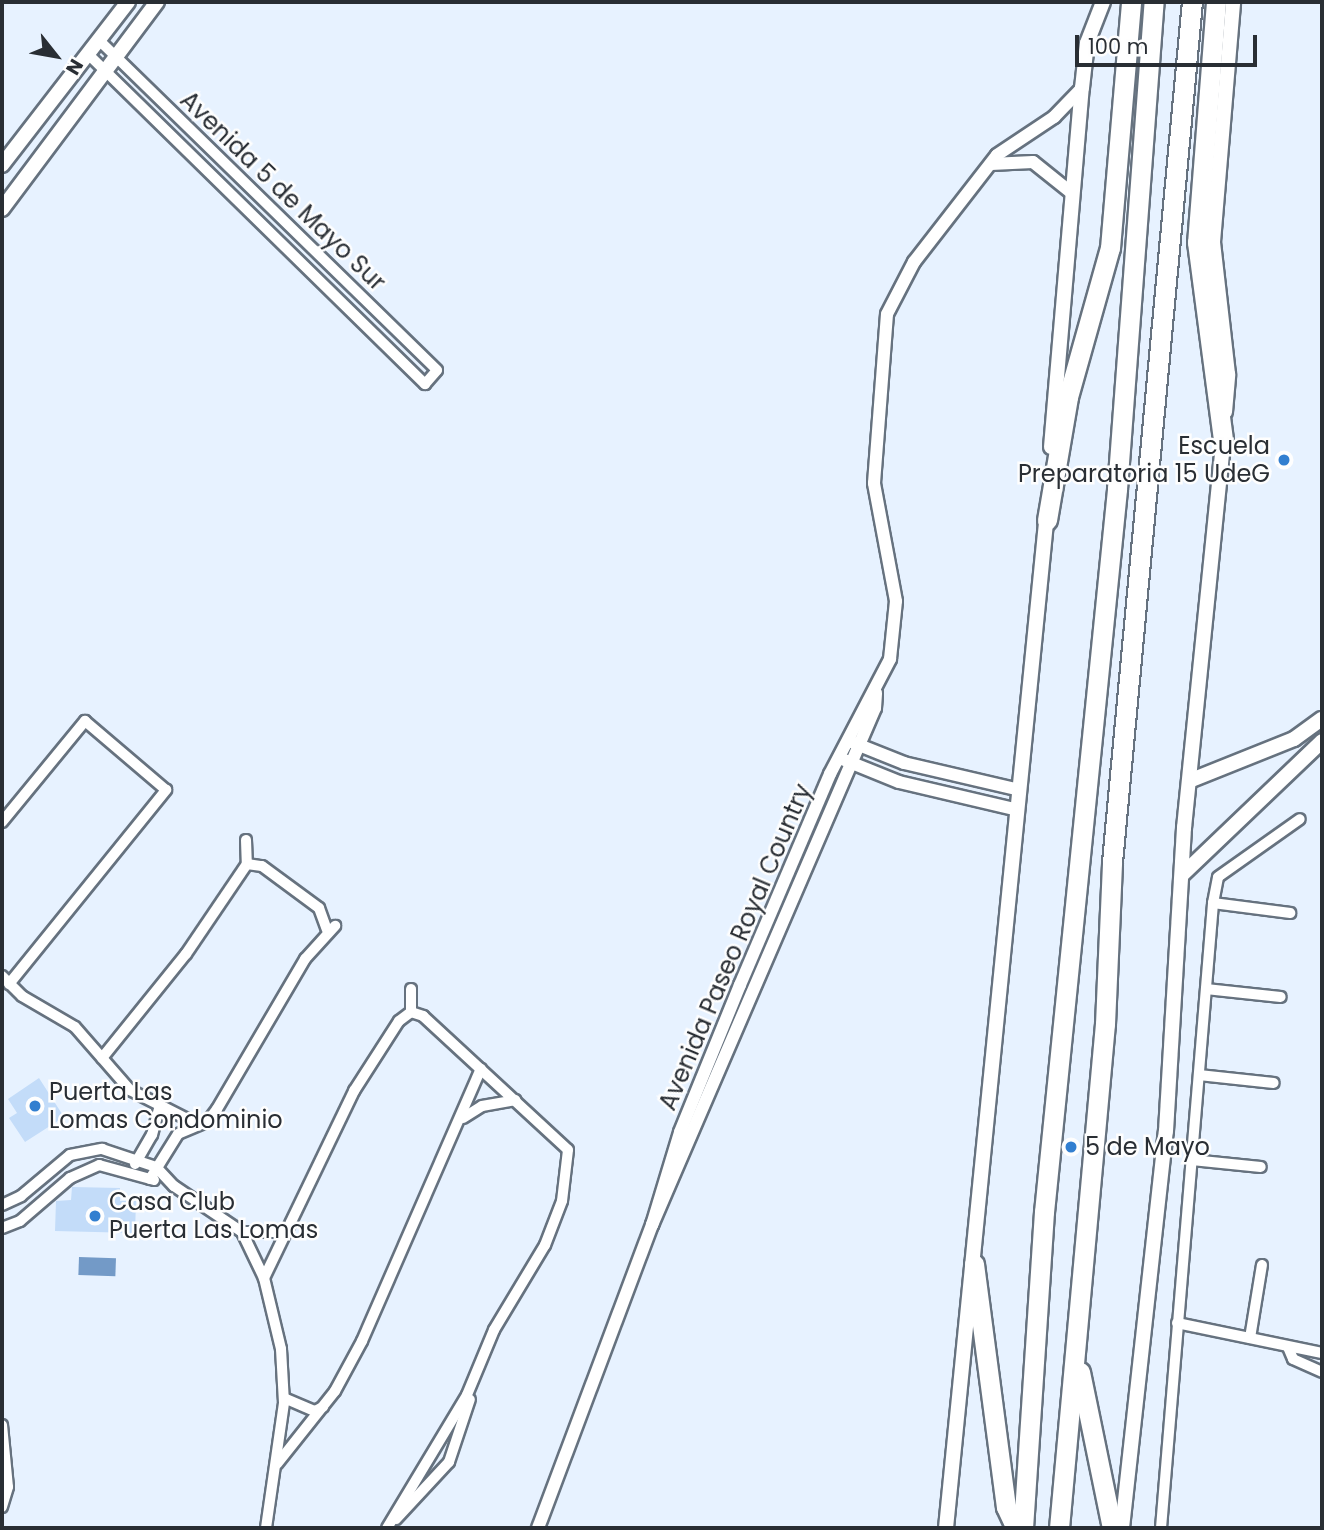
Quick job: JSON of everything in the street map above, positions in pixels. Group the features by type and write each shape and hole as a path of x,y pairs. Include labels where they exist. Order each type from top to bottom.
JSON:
{"highway":[{"path":"1047,520 1068,397 1110,248 1131,2"},
{"path":"1023,1528 1044,1212 1115,503 1154,2"},
{"path":"1059,1528 1105,1024 1112,862 1192,2"},
{"path":"1216,2 1197,242 1223,439"},
{"path":"974,1264 1006,1507 1016,1528"},
{"path":"1075,1350 1112,1528"}],"main road":[{"path":"2,165 90,56 128,2"},
{"path":"2,209 108,73 158,2"},
{"path":"946,1528 1047,520 1082,88 1087,43 1103,2"},
{"path":"1122,1528 1166,1131 1189,781 1228,374 1213,242 1233,2"},
{"path":"1189,781 1294,739 1322,719"},
{"path":"1183,874 1322,741"}],"street":[{"name":"Avenida 5 de Mayo Sur","path":"90,56 425,384 437,370 101,41"},
{"name":"Avenida Paseo Royal Country","path":"538,1528 686,1134 843,759 890,659 896,601 874,483 887,314 914,262 1007,145 1052,118 1082,88"},
{"path":"991,164 1033,162 1073,194"},
{"path":"2,822 85,721 86,708"},
{"path":"85,721 169,789 5,980 75,1027 130,1090 198,1125"},
{"path":"852,742 904,763 1020,790"},
{"path":"843,759 899,782 1018,810"},
{"path":"899,782 904,763"},
{"path":"1161,1528 1213,902 1218,877 1300,819"},
{"path":"102,1058 178,965 247,864 246,840"},
{"path":"150,1179 178,1134 198,1125 217,1109 331,928 319,908 262,866 247,864"},
{"path":"1213,902 1290,913"},
{"path":"411,989 411,1012"},
{"path":"1206,989 1281,997"},
{"path":"388,1527 449,1462 494,1330 557,1220 568,1171 568,1150 423,1016 411,1012"},
{"path":"264,1278 360,1081 399,1021 411,1012"},
{"path":"275,1466 323,1407 377,1312 415,1211 461,1118 481,1069"},
{"path":"1199,1075 1274,1083"},
{"path":"461,1118 482,1106 515,1100"},
{"path":"131,1170 160,1106"},
{"path":"2,1205 69,1155 102,1149 138,1158 156,1167 174,1186 242,1233 264,1278 281,1349 284,1398 266,1528"},
{"path":"1192,1160 1261,1167"},
{"path":"2,1228 20,1221 82,1171 99,1165 131,1170 174,1186"},
{"path":"242,1233 285,1232"},
{"path":"1250,1338 1262,1265"},
{"path":"1177,1323 1288,1347 1299,1345 1322,1353"},
{"path":"1288,1347 1293,1359 1322,1372"},
{"path":"388,1527 480,1367"},
{"path":"284,1398 315,1411 323,1407"},
{"path":"2,1425 8,1487 2,1507"}],"water":[{"path":"79,1257 116,1258 115,1276 78,1275"}],"building":[{"name":"Puerta Las Lomas Condominio","path":"39,1078 64,1117 25,1142 9,1118 17,1113 8,1099"},
{"name":"Casa Club Puerta Las Lomas","path":"72,1187 120,1188 120,1201 136,1201 135,1233 55,1231 56,1201 71,1200"}],"place":[{"name":"Escuela Preparatoria 15 UdeG","path":"1284,460"},
{"name":"Puerta Las Lomas Condominio","path":"35,1106"},
{"name":"5 de Mayo","path":"1071,1147"},
{"name":"Casa Club Puerta Las Lomas","path":"95,1216"}]}
